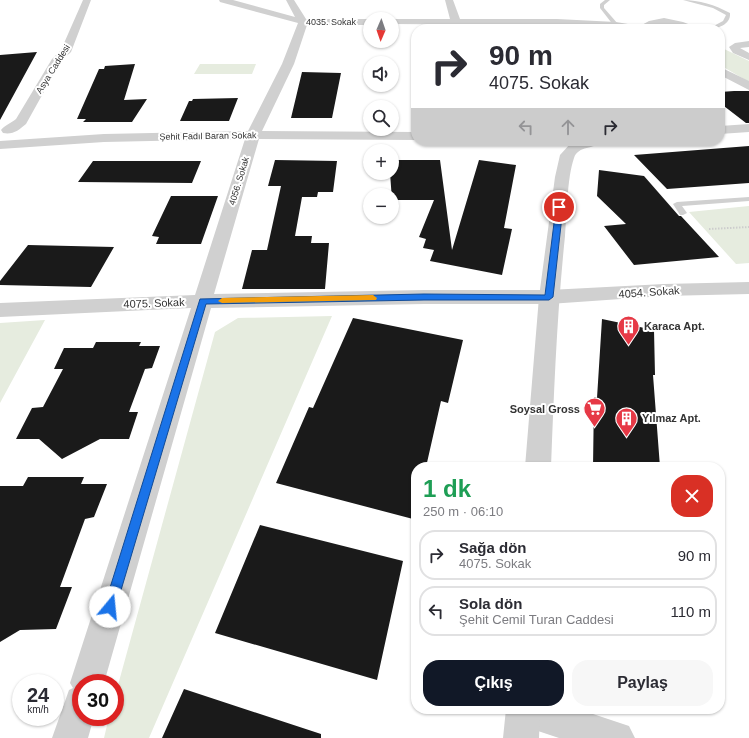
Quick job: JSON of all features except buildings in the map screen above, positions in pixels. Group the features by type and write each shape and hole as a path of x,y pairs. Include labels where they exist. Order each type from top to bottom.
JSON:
{"street":[{"name":"Asya Caddesi","path":"4,131 15,127 21,121 57,59 66,52 87,0"},
{"name":"4035. Sokak","path":"223,0 303,22 363,22"},
{"path":"290,0 303,22"},
{"path":"449,0 456,21"},
{"path":"399,21 550,22 594,24"},
{"name":"4056. Sokak","path":"90,674 253,135 288,64 303,22"},
{"path":"653,24 657,22 674,22 679,24"},
{"path":"726,41 737,45 749,44"},
{"path":"737,45 734,47 737,51 749,57"},
{"path":"725,73 749,86"},
{"path":"725,130 749,128"},
{"name":"Şehit Fadıl Baran Sokak","path":"0,145 73,139 253,135 411,136"},
{"path":"538,462 549,297 563,177 567,155 576,146"},
{"name":"4054. Sokak","path":"549,297 664,290 749,288"},
{"name":"4075. Sokak","path":"0,310 203,301 424,297 549,297"},
{"path":"522,719 617,738"},
{"path":"70,738 74,726"}],"lane":[{"path":"608,0 602,4 602,8 615,24"},
{"path":"685,0 715,7 728,14 725,23 722,24"},
{"path":"683,213 677,204 749,199"}],"path":[{"path":"709,229 749,227"}],"shaded area":[{"path":"725,49 749,61 749,82 725,68"},
{"path":"200,64 256,64 252,74 194,74"},
{"path":"749,206 749,263 736,264 689,212"},
{"path":"332,316 149,738 104,738 107,726 124,726 124,674 121,674 215,332 238,318"},
{"path":"45,320 0,403 0,323"}],"slow traffic":[{"path":"222,301 373,298"}],"place":[{"name":"Karaca Apt.","path":"628,346"},
{"name":"Soysal Gross","path":"595,428"},
{"name":"Yılmaz Apt.","path":"626,438"}],"route":[{"path":"110,607 203,301 424,297 549,297 559,207"}]}
